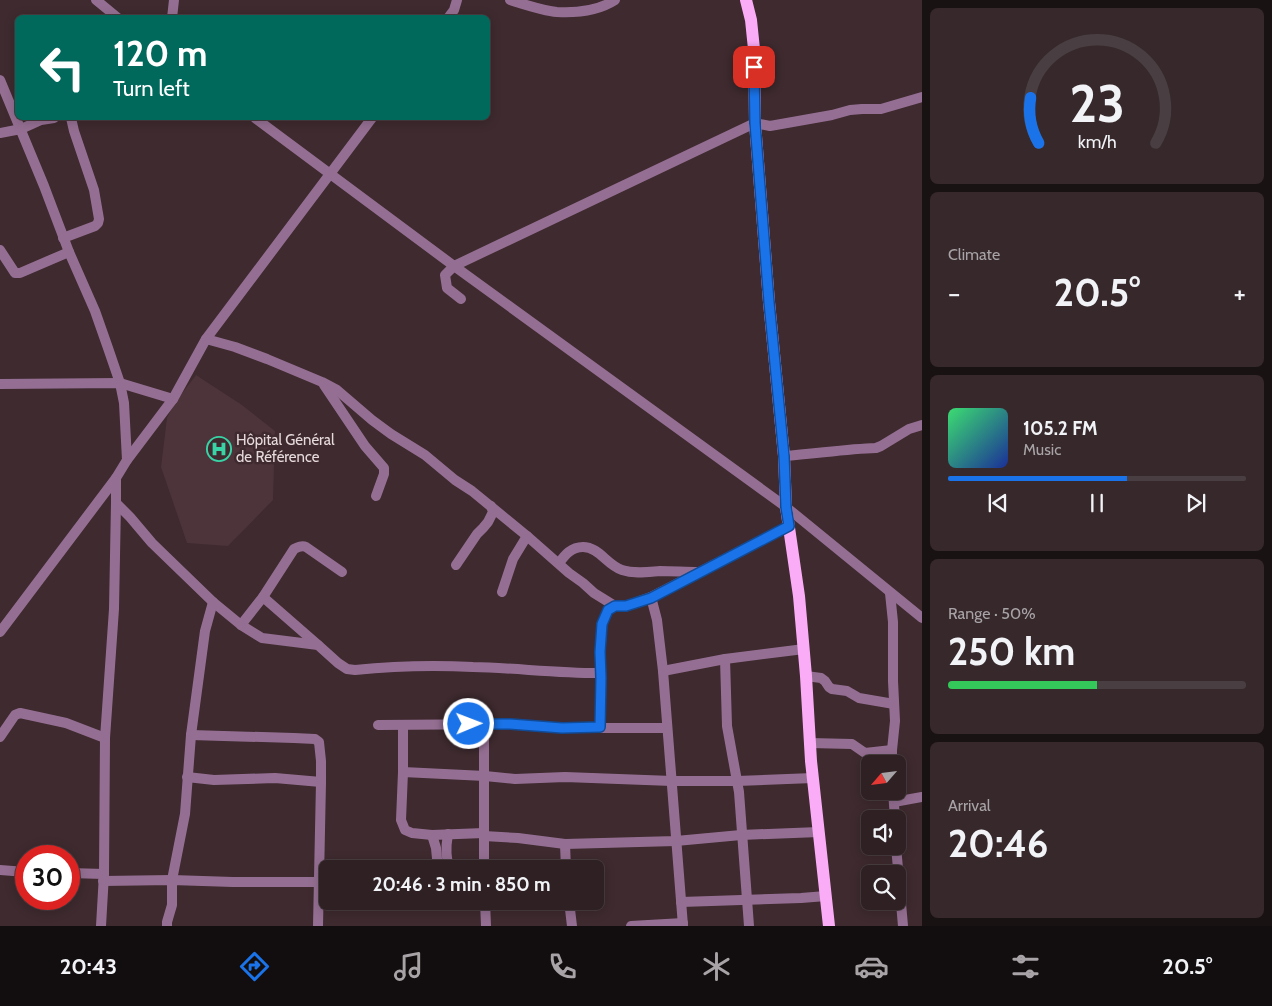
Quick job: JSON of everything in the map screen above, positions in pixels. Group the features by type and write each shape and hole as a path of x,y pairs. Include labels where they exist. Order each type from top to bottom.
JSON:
{"main road":[{"path":"746,0 751,20 754,48 755,123 769,302 784,456 786,507 799,596 813,778 829,926"}],"street":[{"path":"96,0 114,15"},
{"path":"172,15 174,0"},
{"path":"450,15 457,0"},
{"path":"510,0 556,12 586,11 608,5 615,0"},
{"path":"0,80 15,115"},
{"path":"461,300 447,288 445,274 454,266 755,123 770,126 850,110 881,109 922,97"},
{"path":"17,120 69,252 95,311 120,384 124,403 127,460"},
{"path":"0,133 21,129 42,120"},
{"path":"64,238 95,226 100,220 94,190 71,120"},
{"path":"258,120 454,266 786,507 922,618"},
{"path":"0,632 173,399 206,339 370,120"},
{"path":"0,250 15,273 20,273 69,252"},
{"path":"206,339 235,347 322,382 337,390 372,420 425,455 491,506 568,573 615,606"},
{"path":"322,382 365,446 384,468 376,496"},
{"path":"0,384 120,384 173,399"},
{"path":"784,456 876,448 909,429 922,425"},
{"path":"101,926 104,878 105,738 114,609 116,478"},
{"path":"116,503 152,543 213,602 241,625 262,638 318,645"},
{"path":"456,565 477,534 488,522 493,512 491,506"},
{"path":"600,727 602,624 608,610 615,606 626,606 651,598 789,526"},
{"path":"502,592 513,559 527,536"},
{"path":"241,625 263,597 297,547 306,547 342,572"},
{"path":"559,564 568,552 584,547 599,553 614,566 631,572 700,572"},
{"path":"890,592 893,622 895,721 892,755"},
{"path":"263,597 347,669 430,666 600,674"},
{"path":"632,926 683,925 663,671 657,620 651,598"},
{"path":"167,926 172,905 172,880 185,814 191,735 205,631 213,602"},
{"path":"663,671 725,659 804,649"},
{"path":"725,659 727,726 737,781 748,926"},
{"path":"806,676 821,678 832,689 847,691 859,698 894,704"},
{"path":"0,737 16,715 20,713 66,723 105,738"},
{"path":"484,860 484,735 486,724"},
{"path":"378,725 510,724 562,728 667,728"},
{"path":"403,725 401,820 405,830 408,831 432,836 484,834 565,844 676,841 741,835 819,832"},
{"path":"191,735 316,739 319,744 323,860"},
{"path":"810,743 852,744 865,753 892,750"},
{"path":"403,772 515,779 565,777 672,781 737,781 813,778"},
{"path":"187,777 214,780 275,778 321,782"},
{"path":"906,796 922,797"},
{"path":"448,834 446,845 448,860"},
{"path":"432,836 437,860"},
{"path":"565,844 566,860"},
{"path":"897,855 903,926"},
{"path":"0,870 15,871"},
{"path":"80,875 104,878 233,882 319,882"},
{"path":"681,902 826,896"},
{"path":"318,926 320,910"},
{"path":"485,910 486,926"},
{"path":"569,910 572,926"}],"shaded area":[{"name":"Hôpital Général de Référence","path":"196,375 242,405 275,431 273,500 228,546 187,543 161,467 167,418 174,404"}],"place":[{"name":"Hôpital Général de Référence","path":"219,449"}],"route":[{"path":"469,724 510,724 562,728 600,727 600,652 602,624 608,610 615,606 626,606 651,598 789,526 755,123 754,67"}]}
